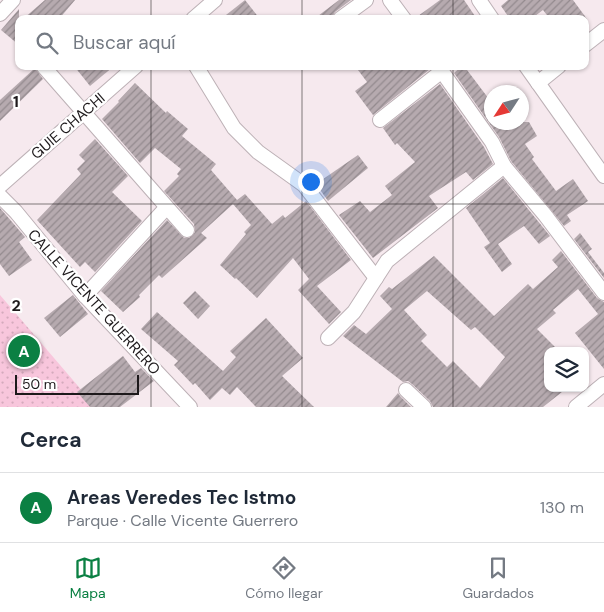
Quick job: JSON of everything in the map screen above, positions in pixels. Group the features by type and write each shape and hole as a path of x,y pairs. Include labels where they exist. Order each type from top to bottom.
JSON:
{"street":[{"path":"0,14 13,0"},
{"path":"198,15 215,0"},
{"path":"345,15 366,0"},
{"path":"390,0 401,15"},
{"path":"479,0 489,15"},
{"path":"589,42 604,30"},
{"path":"46,70 187,230"},
{"name":"GUIE CHACHI","path":"0,186 132,70"},
{"path":"198,70 234,128 258,152 304,186 376,278"},
{"path":"380,120 439,70"},
{"path":"441,70 492,142 504,166 545,215 604,293"},
{"path":"529,70 604,176"},
{"path":"538,83 554,70"},
{"path":"328,338 354,312 387,261 504,166"},
{"name":"CALLE VICENTE GUERRERO","path":"0,196 16,212 85,296 190,407"},
{"path":"85,296 166,208"},
{"path":"576,407 604,384"},
{"path":"406,390 424,407"}],"shaded area":[{"path":"0,295 96,407 0,407"}],"building":[{"path":"45,0 75,0 62,15 28,15"},
{"path":"245,0 257,15 226,15"},
{"path":"339,0 351,0 333,15 319,15"},
{"path":"440,0 464,0 474,15 419,15"},
{"path":"508,0 573,0 584,15 547,15 543,10 536,15 507,15 501,6"},
{"path":"19,9 19,15 15,15 15,42 1,30"},
{"path":"33,70 36,70 43,79 0,121 0,100"},
{"path":"77,70 109,70 90,86"},
{"path":"358,70 429,70 373,115 355,91 367,82"},
{"path":"457,70 467,70 484,92 484,116 454,73"},
{"path":"135,83 166,113 167,111 188,129 182,136 216,164 211,170 237,200 245,194 272,224 283,215 285,218 306,201 351,260 317,286 341,312 329,324 298,290 309,279 293,258 257,298 220,265 246,234 244,232 251,225 233,204 201,233 207,238 162,278 159,275 139,295 140,297 123,312 101,291 167,220 184,238 189,238 195,232 194,224 164,191 179,176 177,174 181,169 155,148 140,163 102,119"},
{"path":"440,84 484,147 493,164 473,180 466,172 429,196 438,208 373,258 339,215 360,201 370,212 392,195 385,186 415,162 397,143 395,145 383,128"},
{"path":"529,122 537,136 525,144 534,157 532,159 556,191 573,179 588,201 567,215 571,221 564,226 511,161 494,130 529,130"},
{"path":"95,139 128,176 112,192 142,221 95,272 85,262 80,267 37,220 81,174 77,169 85,161 79,155"},
{"path":"358,155 368,168 328,201 316,184"},
{"path":"503,178 550,236 539,244 524,226 498,244 512,264 502,272 484,247 490,243 466,208"},
{"path":"0,208 25,237 19,242 32,260 9,276 0,264"},
{"path":"580,233 592,249 588,252 604,273 604,278 574,239"},
{"path":"561,251 597,298 604,302 604,369 589,350 589,347 586,347 575,333 598,314 578,289 553,310 556,313 537,329 555,347 544,347 544,392 562,392 543,407 433,407 430,401 412,384 408,381 403,382 343,336 354,325 366,334 392,309 380,296 389,287 392,289 434,256 494,316 528,284 533,289 558,267 552,260","holes":["427,291 471,330 475,327 505,357 480,388 453,361 447,367 421,341 427,335 404,310"]},
{"path":"195,291 210,306 198,319 183,303"},
{"path":"73,295 88,314 60,337 44,318"},
{"path":"157,312 223,371 236,357 230,351 266,318 303,358 282,376 314,407 256,407 237,387 230,395 222,388 210,400 195,383 193,385 174,365 178,361 141,329"},
{"path":"123,356 135,372 141,368 154,381 120,407 90,407 77,392"},
{"path":"398,393 400,396 411,407 386,407"}],"place":[{"name":"Areas Veredes Tec Istmo","path":"24,351"}]}
